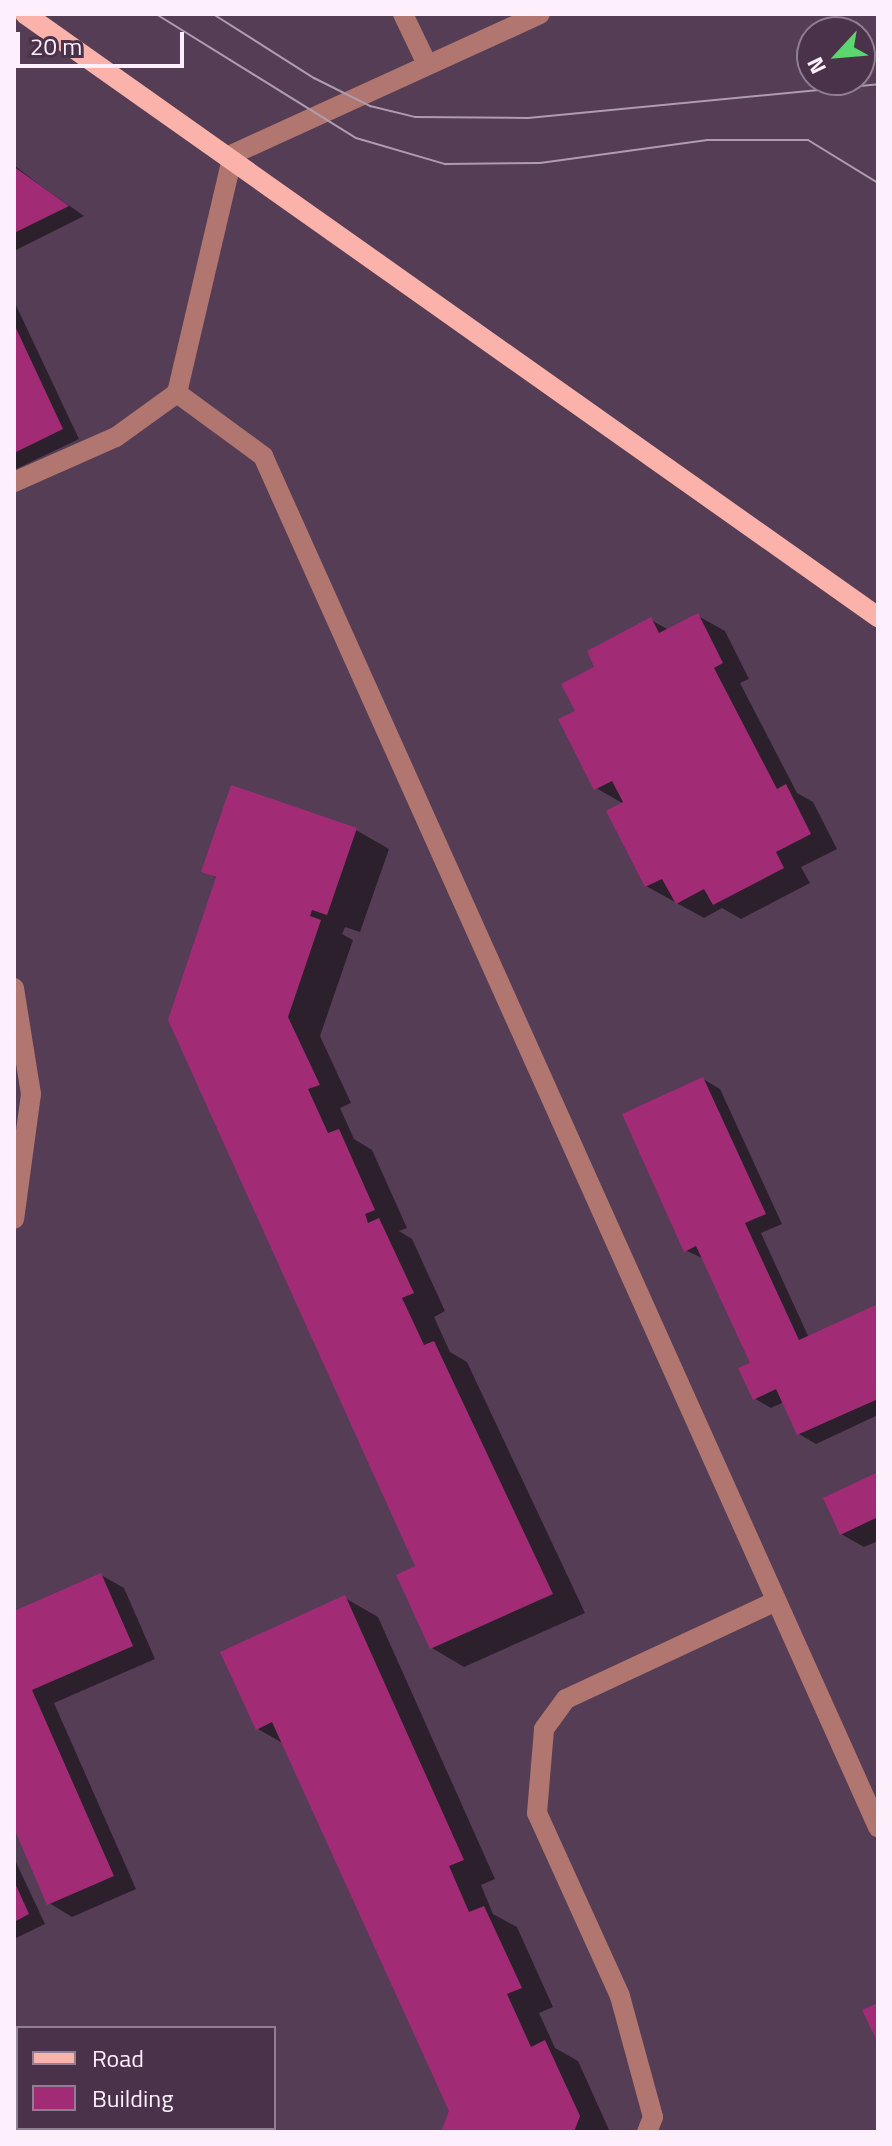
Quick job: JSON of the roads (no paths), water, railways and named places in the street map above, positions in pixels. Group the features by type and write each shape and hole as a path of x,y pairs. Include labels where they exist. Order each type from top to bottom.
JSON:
{"main road":[{"path":"25,14 233,154 878,617"}],"street":[{"path":"403,14 427,64"},
{"path":"14,482 116,437 177,393 233,154 540,14"},
{"path":"177,393 263,456 774,1602 878,1827"},
{"path":"14,988 31,1094 14,1219"},
{"path":"647,2132 653,2117 620,1996 537,1813 544,1729 566,1699 774,1602"}],"tram line":[{"path":"156,14 356,138 445,164 540,163 707,140 808,140 878,183"},
{"path":"213,14 314,78 370,106 415,117 528,118 878,84"}]}
